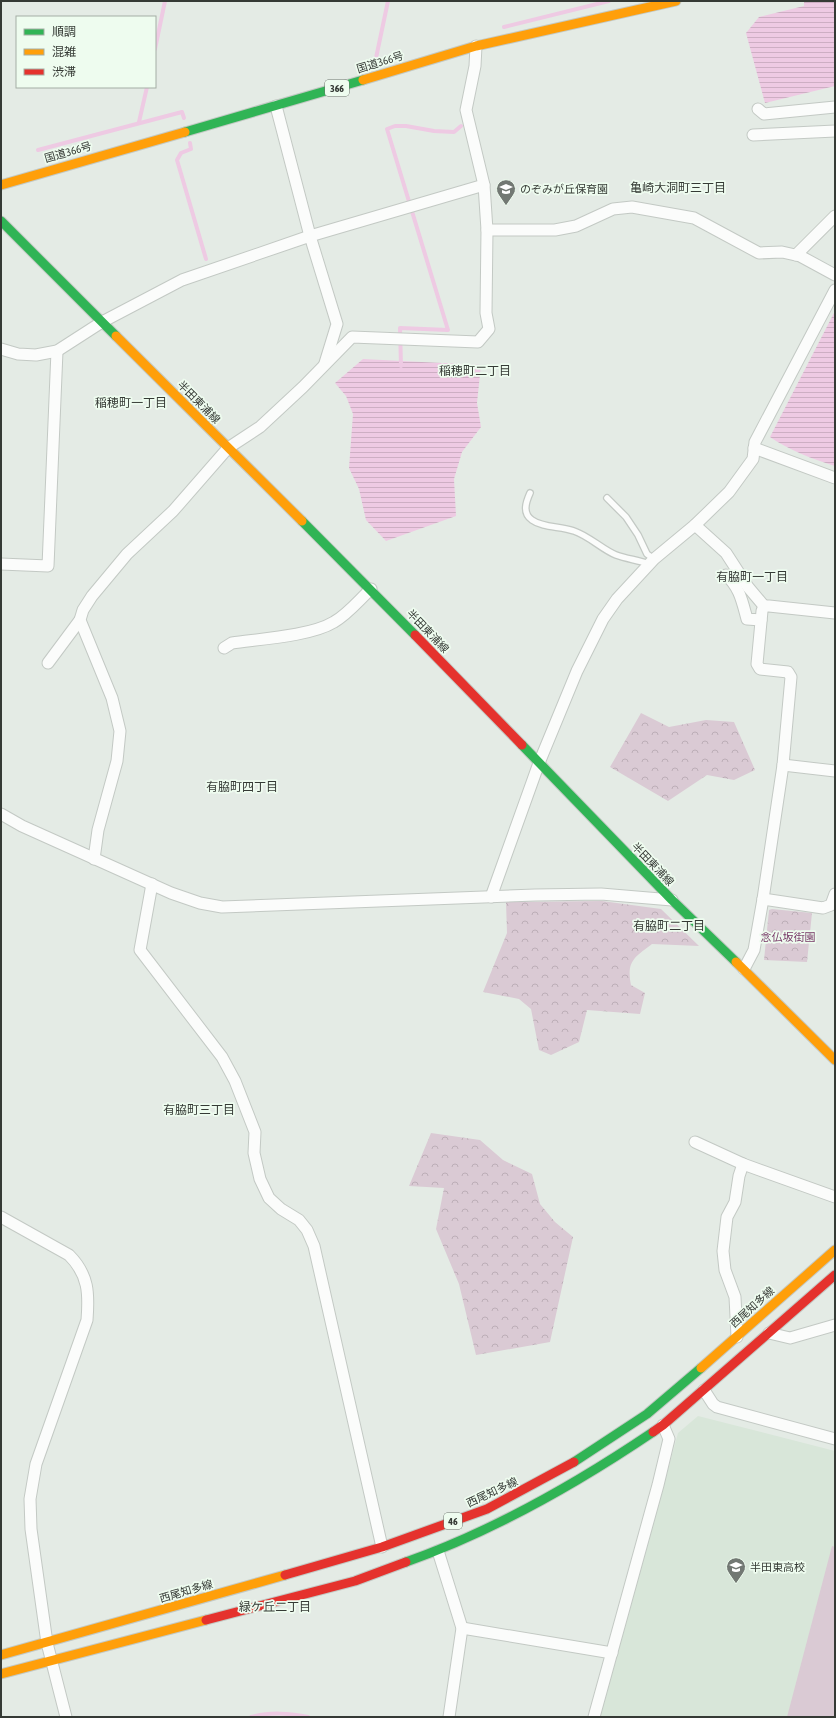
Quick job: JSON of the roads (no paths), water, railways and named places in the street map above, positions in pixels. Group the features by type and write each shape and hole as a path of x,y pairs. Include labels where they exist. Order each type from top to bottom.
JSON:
{"main road":[{"name":"国道366号","path":"1,184 276,106 476,46 676,1"},
{"name":"半田東浦線","path":"1,221 371,589 672,900 835,1060"},
{"name":"西尾知多線","path":"1,1655 382,1547 487,1510 570,1464 647,1414 835,1250"},
{"name":"46","path":"1,1674 355,1581 438,1551 537,1504 604,1465 663,1425 835,1275"}],"street":[{"path":"48,663 80,620 83,610 92,596 127,554 173,512 228,448 260,427 352,337 392,340 478,342 489,329 486,313 487,230 484,185 466,110 475,66 476,46"},
{"path":"276,106 310,236 337,324 325,364"},
{"path":"758,109 764,114 835,107"},
{"path":"753,136 835,131"},
{"path":"1,350 18,354 36,355 57,351 102,322 182,280 310,236 484,185"},
{"path":"487,230 555,230 576,226 613,209 632,207 694,218 759,253 782,252 796,255 835,275"},
{"path":"796,255 835,216"},
{"path":"491,897 539,763 577,671 603,619 617,599 651,561 696,526 729,492 753,459 755,442 835,290"},
{"path":"1,564 48,566 57,351"},
{"path":"754,448 835,478"},
{"path":"696,526 726,553 748,587 764,606 835,613"},
{"path":"726,575 735,584 741,596 748,619 761,620"},
{"path":"224,648 232,643 298,634 333,623 346,613 371,589"},
{"path":"744,969 754,950 763,899 783,765 791,677 788,672 760,669 757,664 761,620 764,606"},
{"path":"80,620 112,698 120,731 117,761 98,830 94,859"},
{"path":"783,765 835,771"},
{"path":"1,814 22,826 171,893 200,903 222,907 601,894 672,900"},
{"path":"152,884 140,950 222,1058 235,1081 255,1132 254,1153 260,1179 269,1198 281,1210 299,1220 307,1230 314,1246 382,1547"},
{"path":"763,899 824,908 831,905 835,894"},
{"path":"695,1142 743,1164 835,1197"},
{"path":"737,1337 735,1297 725,1270 723,1251 727,1217 735,1202 739,1176 743,1164"},
{"path":"1,1217 69,1255 77,1263 84,1278 89,1295 87,1320 36,1464 30,1499 31,1529 47,1643 66,1717"},
{"path":"769,1333 790,1338 835,1325"},
{"path":"704,1390 713,1404 717,1407 835,1439"},
{"path":"594,1717 658,1485 669,1439 663,1425"},
{"path":"438,1551 462,1628 449,1717"},
{"path":"462,1628 612,1653"}],"lane":[{"path":"530,493 526,501 526,512 531,520 574,531 596,542 616,555 651,561"},
{"path":"607,498 626,517 638,535 651,561"}],"waterway":[{"path":"156,44 165,1"},
{"path":"376,58 388,1"},
{"path":"504,27 609,1"},
{"path":"139,122 147,88"},
{"path":"38,150 182,112 184,118"},
{"path":"401,366 400,328 448,330 387,129 395,126 406,126 434,131 454,132 461,126"},
{"path":"190,143 191,149 181,153 177,160 206,259"},
{"path":"251,1717 265,1714 308,1717"}],"place":[{"name":"のぞみが丘保育園","path":"506,206"},
{"name":"半田東高校","path":"736,1584"}],"district":[{"name":"亀崎大洞町三丁目","path":"678,188"},
{"name":"稲穂町二丁目","path":"475,371"},
{"name":"稲穂町一丁目","path":"131,403"},
{"name":"有脇町一丁目","path":"752,577"},
{"name":"有脇町四丁目","path":"242,787"},
{"name":"有脇町二丁目","path":"669,926"},
{"name":"有脇町三丁目","path":"199,1110"},
{"name":"緑ケ丘二丁目","path":"275,1607"}],"park label":[{"name":"念仏坂街園","path":"788,937"}]}
